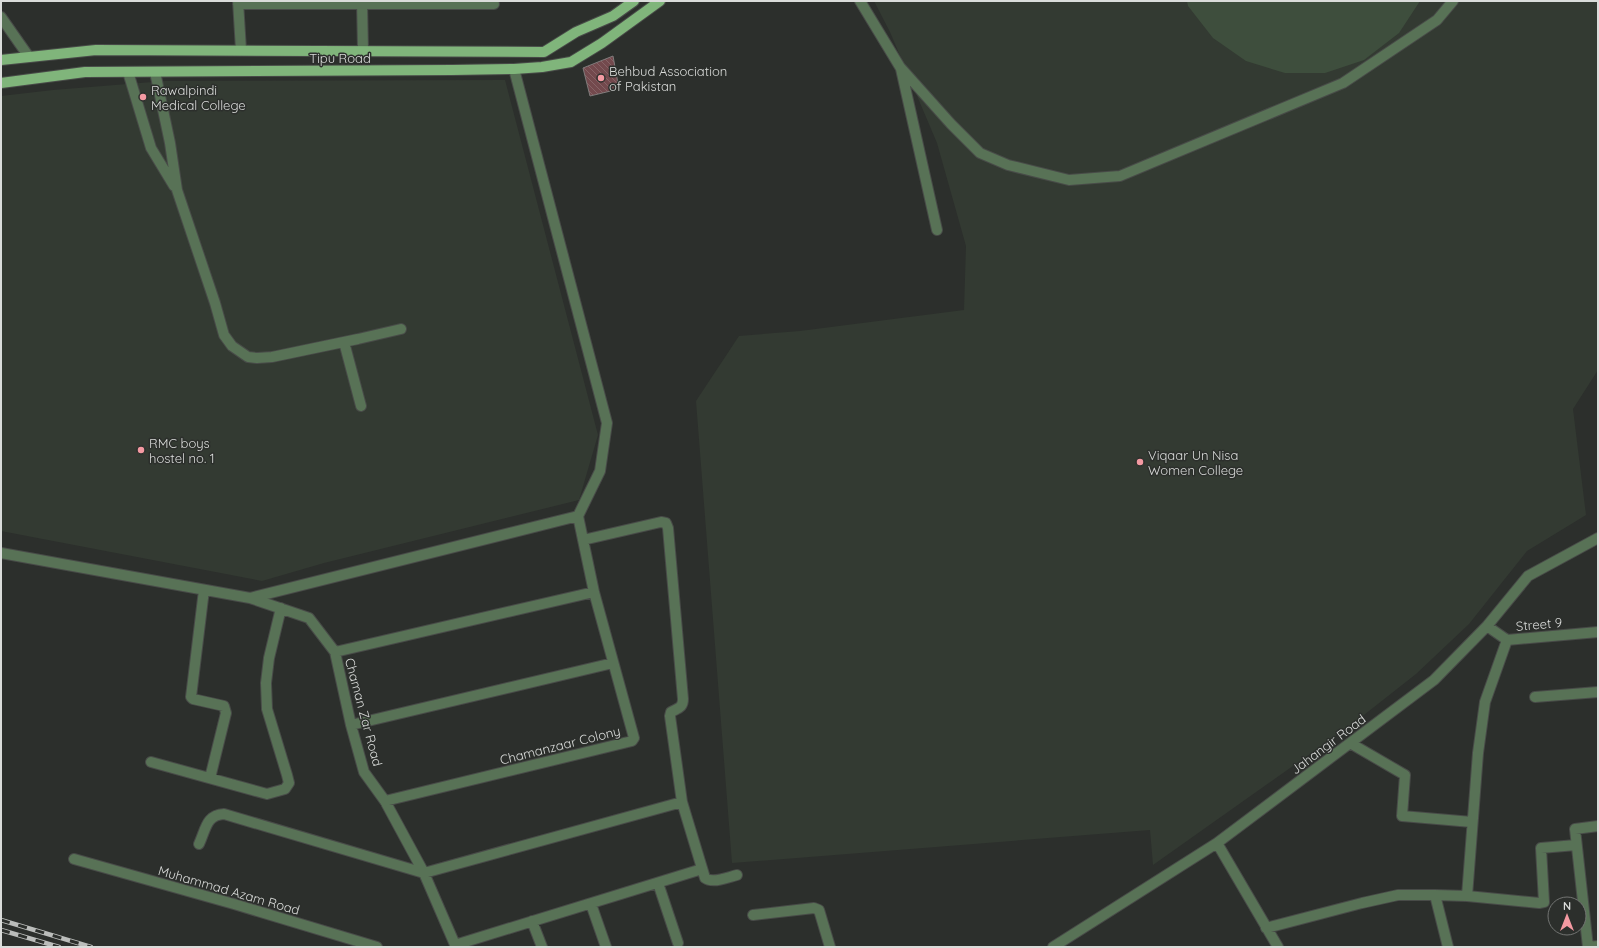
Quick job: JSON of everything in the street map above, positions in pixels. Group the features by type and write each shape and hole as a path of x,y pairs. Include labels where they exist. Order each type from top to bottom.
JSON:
{"main road":[{"path":"1,60 96,50 544,52 576,32 613,16 634,1"},
{"name":"Tipu Road","path":"1,83 85,72 514,69 542,67 571,62 602,43 660,1"}],"street":[{"path":"860,1 900,67 951,124 980,153 1008,165 1069,180 1120,176 1343,83 1437,20 1453,1"},
{"path":"241,50 238,3 494,4"},
{"path":"362,3 363,51"},
{"path":"1,17 29,58"},
{"path":"900,67 937,230"},
{"path":"250,598 578,516 600,471 607,423 514,69"},
{"path":"128,72 150,148 177,190"},
{"path":"155,72 170,143 177,190 215,303 224,335 232,346 248,357 272,357 401,329"},
{"path":"344,342 361,406"},
{"name":"Chamanzaar Colony","path":"385,801 632,741 634,735 594,592 578,516"},
{"path":"583,540 661,522 666,524 668,528 683,699 681,708 672,712 670,716 682,802 705,878 709,880 737,875"},
{"name":"Jahangir Road","path":"1053,947 1217,843 1434,680 1487,626 1528,576 1598,538"},
{"name":"Chaman Zar Road","path":"1,553 250,598 309,618 335,652 364,772 385,801 424,873 455,946"},
{"path":"204,590 190,697 224,706 226,713 210,778"},
{"path":"335,652 594,592"},
{"path":"151,762 267,794 285,790 289,783 267,709 266,683 269,658 280,608"},
{"name":"Street 9","path":"1487,626 1507,640 1598,632"},
{"path":"1467,896 1478,752 1485,702 1507,640"},
{"path":"352,726 613,663"},
{"path":"1535,697 1598,692"},
{"path":"1350,743 1405,775 1402,816 1472,822"},
{"path":"199,844 210,818 216,814 224,814 424,873 682,802"},
{"path":"1598,826 1575,829 1588,947 1598,946"},
{"path":"1217,843 1278,947"},
{"path":"1266,928 1398,895 1467,896 1539,903 1544,902 1541,848 1576,845"},
{"name":"Muhammad Azam Road","path":"74,859 234,904 377,947"},
{"path":"455,946 702,869"},
{"path":"658,883 678,943"},
{"path":"1435,895 1448,947"},
{"path":"591,904 606,947"},
{"path":"753,915 814,908 819,910 830,947"},
{"path":"532,921 542,947"}],"shaded area":[{"name":"Viqaar Un Nisa Women College","path":"874,1 1598,1 1598,370 1573,409 1586,515 1527,551 1469,624 1416,674 1355,722 1153,865 1150,830 732,863 696,401 739,336 800,331 964,310 966,246 937,143 890,32"},
{"path":"505,80 598,435 579,500 324,563 262,581 1,531 1,96 53,90 165,81"}],"green space":[{"path":"1187,1 1420,1 1399,33 1364,60 1325,73 1285,73 1246,61 1213,38 1188,6"}],"building":[{"name":"Behbud Association of Pakistan","path":"613,56 619,89 590,96 583,68"}],"railway":[{"path":"1,920 91,947"},
{"path":"1,930 59,947"}],"place":[{"name":"Behbud Association of Pakistan","path":"601,78"},
{"name":"Rawalpindi Medical College","path":"143,97"},
{"name":"RMC boys hostel no. 1","path":"141,450"},
{"name":"Viqaar Un Nisa Women College","path":"1140,462"}]}
